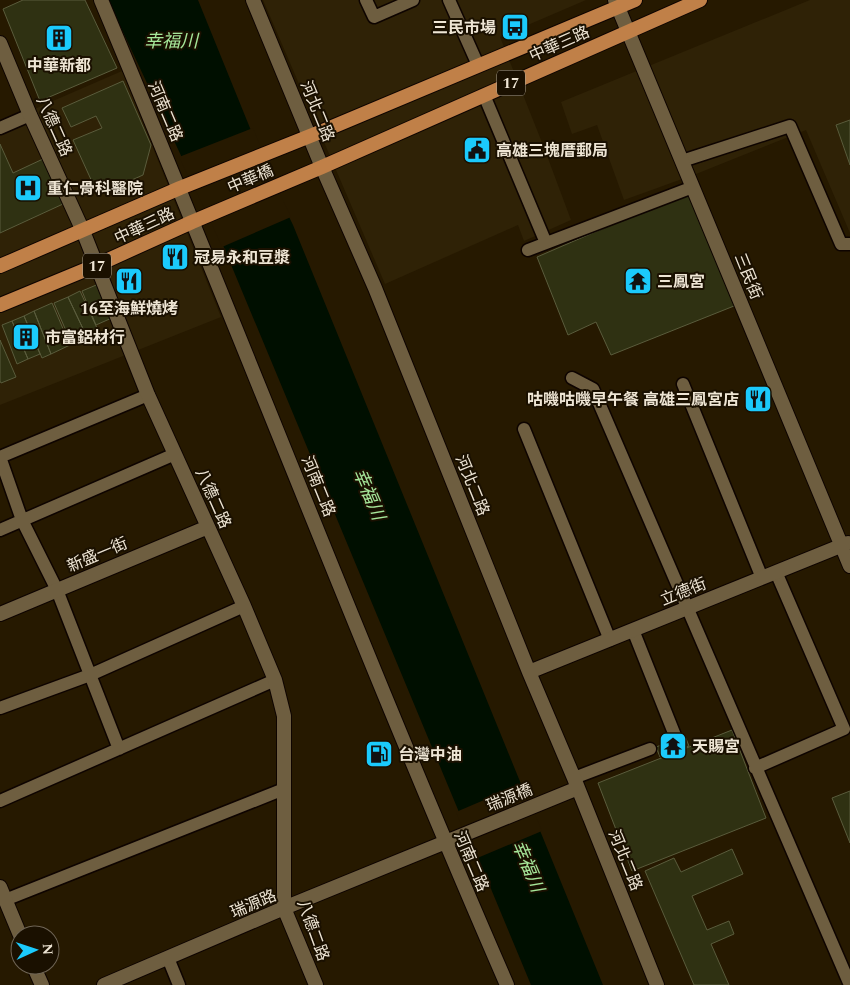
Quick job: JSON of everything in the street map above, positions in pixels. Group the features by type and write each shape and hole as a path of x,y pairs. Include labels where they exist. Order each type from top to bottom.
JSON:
{"main road":[{"name":"中華三路","path":"309,136 478,65 616,4 635,0"},
{"name":"中華三路","path":"322,167 700,0"},
{"name":"中華橋","path":"180,188 309,136"},
{"name":"中華橋","path":"192,222 322,167"},
{"name":"中華三路","path":"0,266 180,188"},
{"name":"中華三路","path":"0,306 97,266 192,222"}],"street":[{"name":"河南二路","path":"101,0 180,188 192,222 445,843 507,985"},
{"name":"河北二路","path":"253,0 322,167 375,288 657,985"},
{"name":"三民街","path":"616,4 846,544 850,566"},
{"name":"八德二路","path":"0,43 30,115 83,231 148,395 244,606 275,680 284,716 284,908 316,985"},
{"name":"新盛一街","path":"0,614 208,527"},
{"name":"立德街","path":"529,672 846,544"},
{"name":"瑞源橋","path":"471,831 560,795 576,783"},
{"name":"瑞源路","path":"104,985 471,831"},
{"path":"3,894 16,925"}],"lane":[{"path":"366,0 374,17 413,0"},
{"path":"449,0 478,65"},
{"path":"484,95 546,243"},
{"path":"0,128 30,115"},
{"path":"682,161 790,126 841,244 850,244"},
{"path":"528,250 693,187"},
{"path":"572,378 592,389 850,985"},
{"path":"683,384 762,578"},
{"path":"118,749 57,590 22,520 0,457 148,395"},
{"path":"524,429 610,640"},
{"path":"0,530 175,454"},
{"path":"755,768 844,729 776,572"},
{"path":"0,708 90,675 244,606"},
{"path":"634,630 676,738"},
{"path":"0,801 275,680"},
{"path":"576,783 650,749"},
{"path":"3,894 284,789"},
{"path":"168,958 179,985"}],"shaded area":[{"path":"263,0 586,0 500,37 571,220 524,241 518,225 385,284"},
{"path":"810,0 850,0 850,233 806,130 696,174 624,200 597,125 572,134 561,102"},
{"path":"122,71 221,317 0,405 0,124"}],"water":[{"name":"幸福川","path":"108,0 198,0 272,182 293,225 603,985 531,985 212,219"}],"pier":[{"path":"253,128 291,217 222,247 179,157"},
{"path":"522,784 542,831 475,859 456,812"}],"building":[{"name":"中華新都","path":"23,0 85,0 117,68 40,101 3,9"},
{"path":"123,81 151,145 143,175 98,195 73,140 102,128 96,116 71,127 62,108"},
{"path":"850,120 850,165 836,125"},
{"name":"重仁骨科醫院","path":"0,144 13,173 43,159 63,204 0,233"},
{"name":"三鳳宮","path":"692,190 739,304 611,355 596,322 568,335 537,257"},
{"path":"101,283 114,317 96,325 82,291"},
{"path":"80,291 97,328 85,333 68,297"},
{"path":"68,297 85,333 70,340 54,303"},
{"path":"52,303 70,345 51,354 34,311"},
{"path":"34,311 51,354 42,358 24,316"},
{"name":"市富鋁材行","path":"24,316 40,354 28,359 12,321"},
{"path":"12,321 28,359 17,364 2,325"},
{"path":"0,340 16,377 1,383 0,381"},
{"path":"732,730 766,818 632,871 598,783"},
{"name":"天賜宮","path":"685,736 689,746 660,757 656,747"},
{"path":"850,791 850,843 832,798"},
{"path":"732,849 743,874 692,896 707,930 729,921 734,934 711,944 729,985 694,985 645,871 674,858 681,872"}],"place":[{"name":"三民市場","path":"515,27"},
{"name":"中華新都","path":"59,38"},
{"name":"高雄三塊厝郵局","path":"477,150"},
{"name":"重仁骨科醫院","path":"28,188"},
{"name":"冠易永和豆漿","path":"175,257"},
{"name":"16至海鮮燒烤","path":"129,281"},
{"name":"三鳳宮","path":"638,281"},
{"name":"市富鋁材行","path":"26,337"},
{"name":"咕嘰咕嘰早午餐 高雄三鳳宮店","path":"758,399"},
{"name":"天賜宮","path":"673,746"},
{"name":"台灣中油","path":"379,754"}]}
